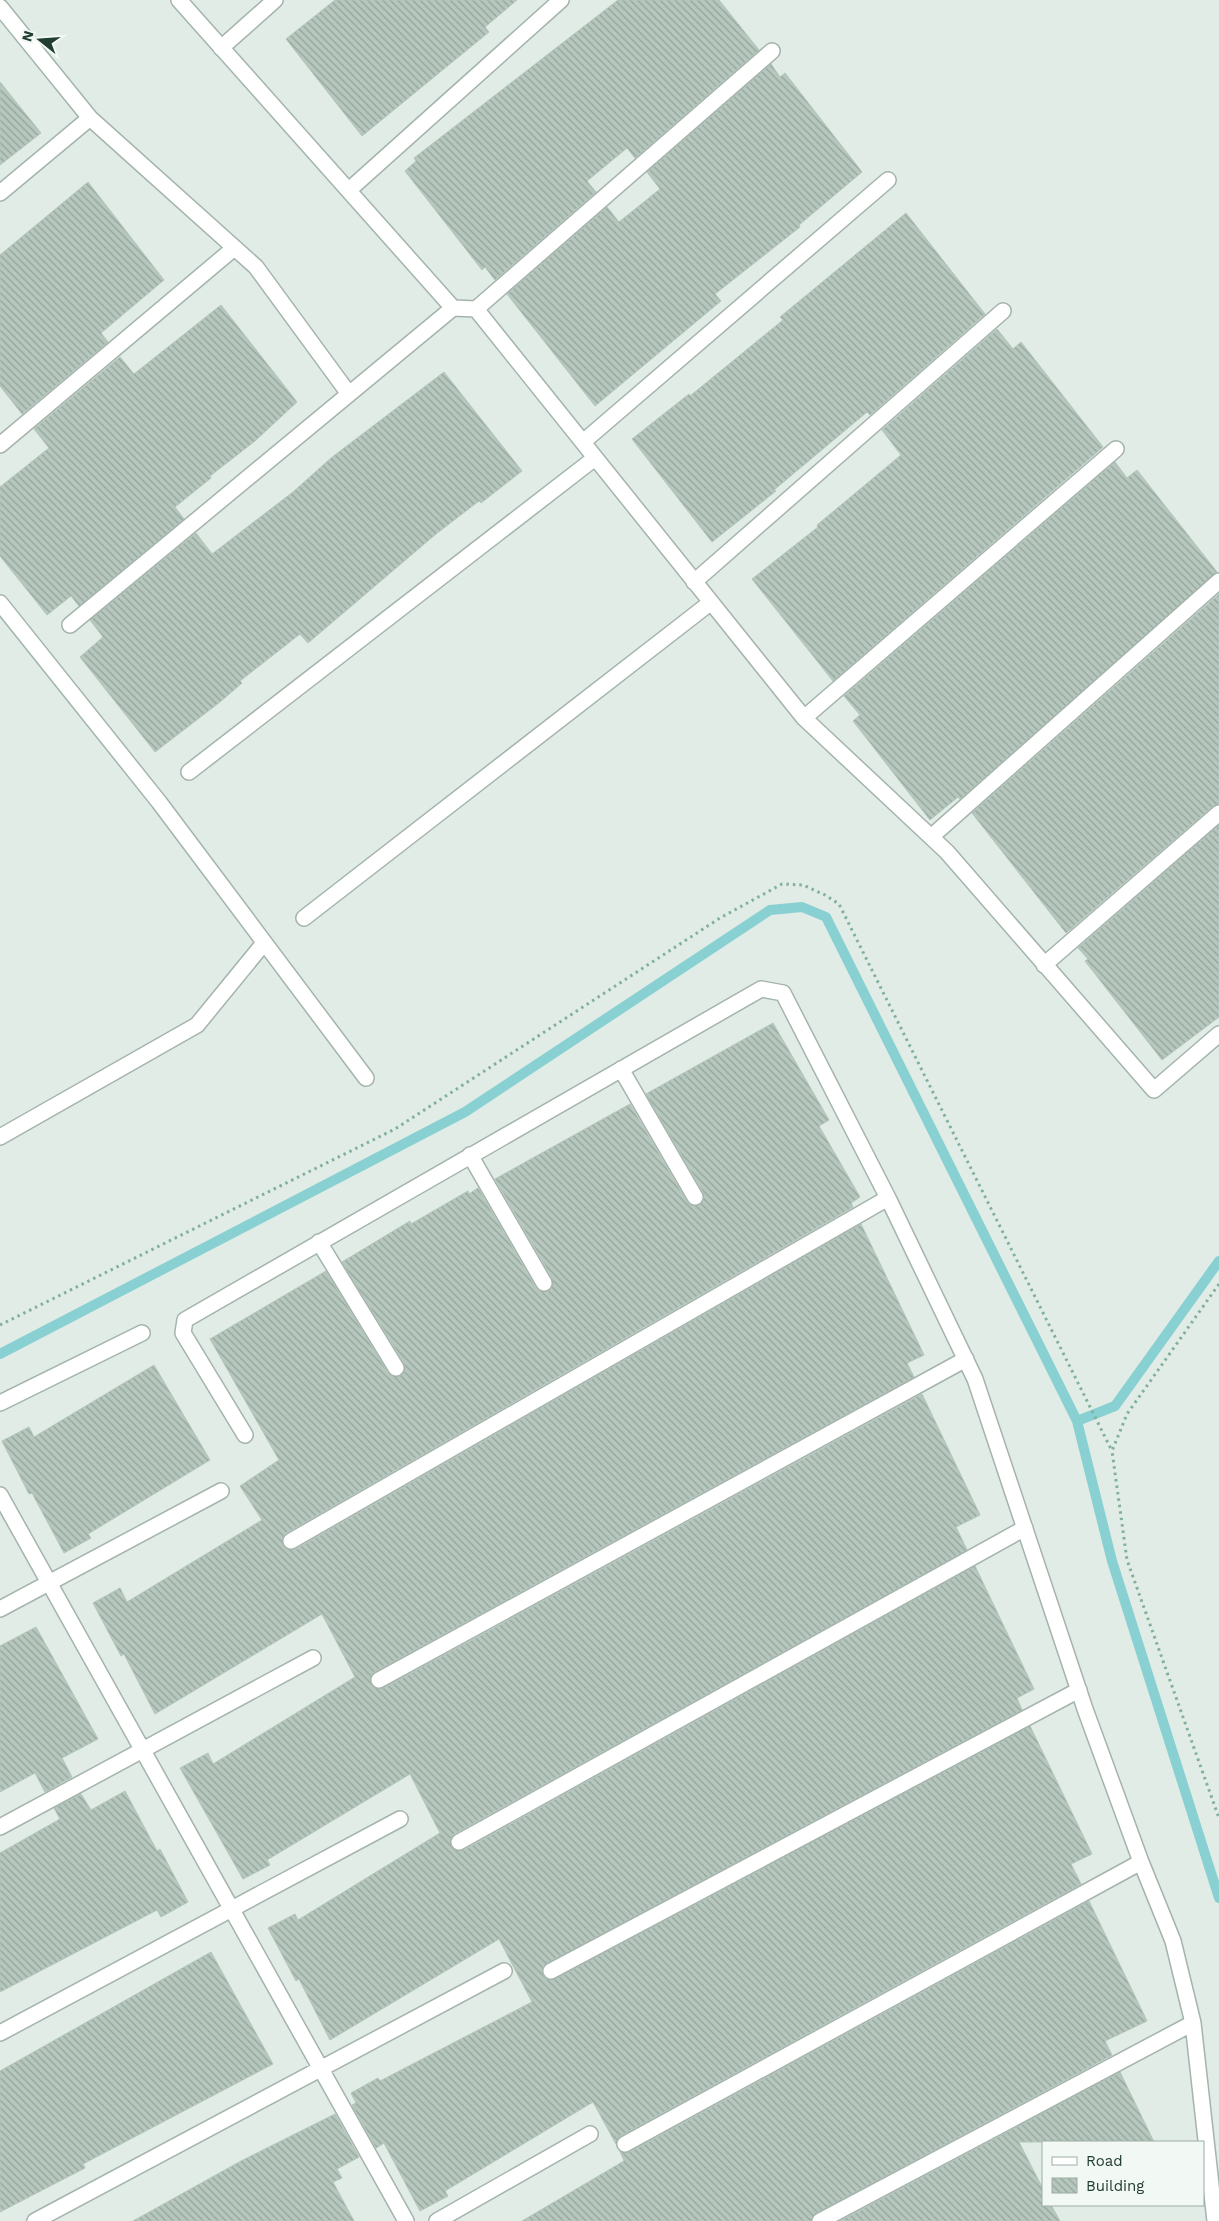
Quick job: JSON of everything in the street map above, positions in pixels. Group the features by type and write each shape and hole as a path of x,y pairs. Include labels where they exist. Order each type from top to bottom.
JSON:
{"street":[{"path":"179,0 453,308"},
{"path":"221,48 275,0"},
{"path":"349,190 562,0"},
{"path":"0,8 90,118 256,267 348,394"},
{"path":"70,625 453,308 476,309 772,51"},
{"path":"0,193 90,118"},
{"path":"583,442 888,180"},
{"path":"0,445 234,249"},
{"path":"476,309 804,718 930,837 1154,1090 1219,1034"},
{"path":"694,582 1004,311"},
{"path":"804,718 1116,449"},
{"path":"190,772 595,458"},
{"path":"930,837 1219,581"},
{"path":"0,602 158,802 366,1078"},
{"path":"304,918 710,603"},
{"path":"1044,964 1219,813"},
{"path":"0,1137 197,1025 264,943"},
{"path":"245,1435 183,1333 185,1320 761,989 783,993 888,1198 975,1379 1079,1690 1141,1862 1174,1941 1193,2023 1215,2221"},
{"path":"621,1069 695,1197"},
{"path":"470,1155 544,1283"},
{"path":"292,1540 888,1198"},
{"path":"319,1242 396,1368"},
{"path":"0,1403 142,1333"},
{"path":"379,1680 966,1359"},
{"path":"0,1609 221,1491"},
{"path":"0,1495 406,2221"},
{"path":"459,1842 1025,1528"},
{"path":"0,1827 313,1658"},
{"path":"551,1971 1079,1690"},
{"path":"0,2033 400,1819"},
{"path":"625,2144 1141,1862"},
{"path":"35,2221 504,1971"},
{"path":"820,2221 1193,2023"},
{"path":"437,2221 590,2134"}],"path":[{"path":"1219,1284 1127,1414 1112,1451 1126,1560 1219,1818"}],"building":[{"path":"335,0 517,0 485,27 489,32 362,136 286,39"},
{"path":"618,0 719,0 759,50 635,158 627,148 587,181 596,192 495,280 485,267 482,270 405,171 416,161 414,158"},
{"path":"771,64 780,77 785,73 862,172 799,225 800,227 715,294 721,301 595,406 507,294 607,207 619,222 660,189 647,172"},
{"path":"0,82 41,133 0,165"},
{"path":"88,182 164,280 101,333 108,342 22,414 0,386 0,255"},
{"path":"906,213 985,314 870,415 867,412 774,490 776,491 712,542 632,439 689,394 690,396 783,320 780,317"},
{"path":"221,305 297,402 255,441 210,476 211,478 175,507 184,519 79,606 71,596 47,615 0,556 0,487 49,448 34,429 120,357 134,374"},
{"path":"997,329 1013,349 1021,342 1103,447 833,681 752,579 818,527 817,525 901,455 882,430"},
{"path":"444,372 522,471 481,503 479,501 436,534 308,643 300,634 240,681 242,683 220,702 155,752 80,657 103,637 90,620 196,533 212,554 293,492 331,458"},
{"path":"1115,462 1127,478 1137,470 1217,572 960,799 958,797 930,820 853,721 860,715 844,696"},
{"path":"1219,594 1219,804 1213,806 1066,933 972,813"},
{"path":"1219,825 1219,1017 1162,1060 1085,961 1088,959 1078,948"},
{"path":"773,1023 829,1120 819,1126 860,1197 851,1203 853,1207 286,1533 283,1537 283,1545 287,1549 296,1549 861,1224 924,1355 907,1363 914,1377 374,1672 371,1676 371,1684 375,1688 384,1688 922,1394 980,1515 956,1527 967,1550 454,1834 451,1838 451,1846 455,1850 464,1850 975,1566 1034,1689 1017,1698 1022,1710 547,1963 543,1966 543,1975 546,1979 555,1979 1030,1726 1092,1854 1071,1864 1081,1884 620,2136 616,2144 593,2102 445,2191 448,2196 420,2211 384,2143 376,2148 352,2105 356,2103 351,2093 378,2078 380,2081 532,2002 499,1939 330,2040 299,1979 296,1981 268,1928 295,1914 298,1920 440,1833 410,1774 267,1860 270,1865 243,1879 180,1768 208,1753 213,1764 355,1677 322,1614 155,1714 124,1654 121,1656 93,1603 120,1588 127,1602 262,1520 240,1486 279,1460 210,1339 326,1271 388,1373 392,1376 400,1376 404,1372 404,1363 342,1262 410,1221 411,1224 468,1191 469,1194 478,1188 536,1288 540,1291 548,1291 552,1287 552,1278 495,1179 630,1104 687,1202 691,1205 699,1205 703,1201 703,1192 646,1094"},
{"path":"154,1365 210,1460 88,1534 91,1538 64,1553 32,1493 29,1494 2,1441 29,1427 34,1437"},
{"path":"36,1627 98,1739 62,1758 72,1777 45,1792 35,1773 0,1792 0,1646"},
{"path":"125,1791 157,1851 160,1849 188,1902 161,1917 157,1910 0,1992 0,1853 60,1819 54,1808 81,1794 91,1810"},
{"path":"1089,1901 1147,2021 1105,2041 1112,2055 816,2213 811,2221 522,2221 624,2161 620,2151 630,2152"},
{"path":"211,1952 273,2064 83,2164 85,2168 0,2212 0,2071"},
{"path":"1120,2072 1154,2141 1019,2142 1042,2187 1042,2206 1052,2206 1060,2221 840,2221"},
{"path":"335,2114 359,2157 337,2169 342,2178 333,2182 354,2221 133,2221 241,2161"}],"waterway":[{"path":"0,1354 465,1112 770,910 802,907 826,917 1077,1421 1112,1561 1219,1898"},
{"path":"1077,1421 1115,1406 1219,1261"}]}
